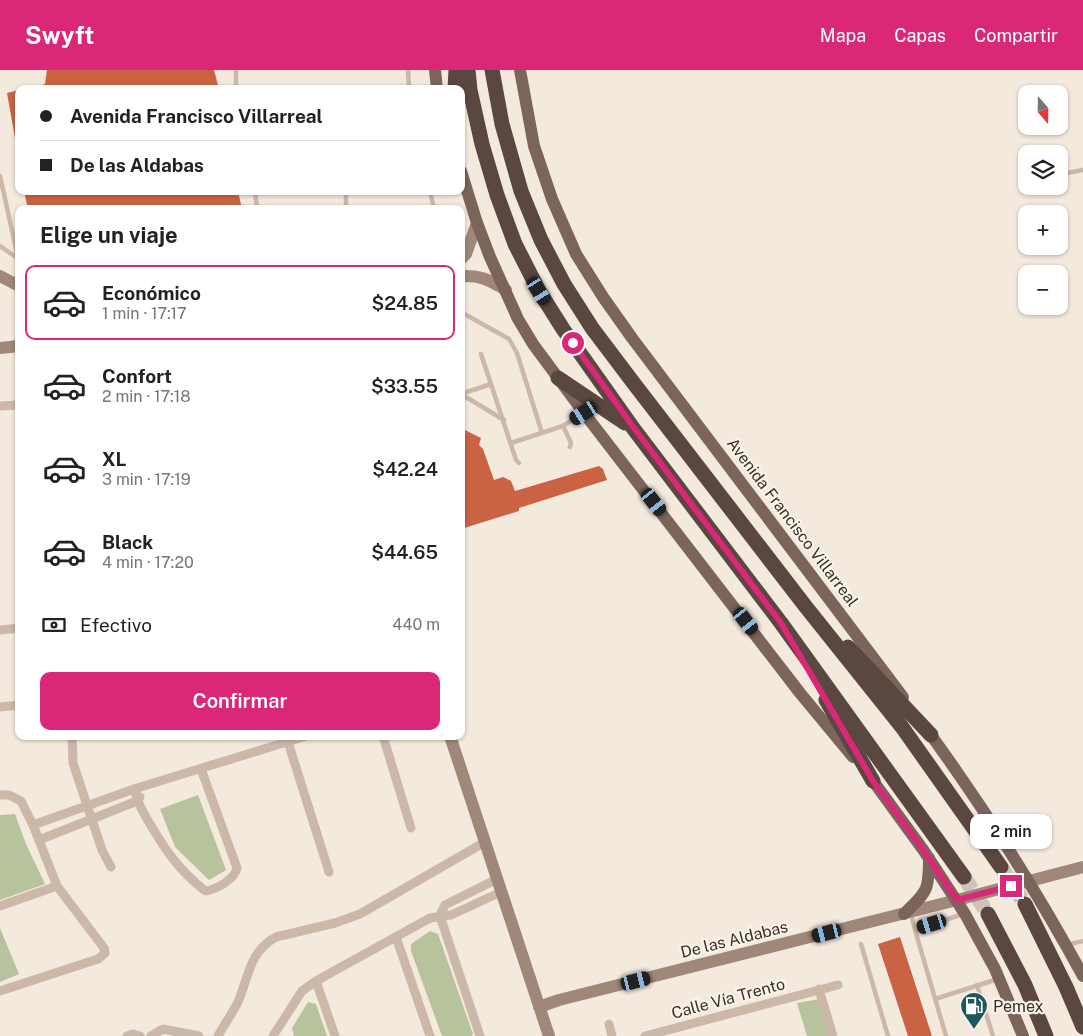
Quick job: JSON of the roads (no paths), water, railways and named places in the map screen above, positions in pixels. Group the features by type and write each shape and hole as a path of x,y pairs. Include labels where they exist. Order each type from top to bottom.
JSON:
{"highway":[{"path":"455,85 456,70"},
{"path":"468,70 470,90 482,144 498,196 515,244 539,291 563,329 634,428 781,623 964,877"},
{"path":"492,70 502,124 521,191 541,240 564,284 592,328 806,607 902,728 1001,867"},
{"path":"558,378 634,428"},
{"path":"806,607 860,659 931,736"},
{"path":"781,623 873,781"},
{"path":"1025,904 1062,978 1083,1027"},
{"path":"988,914 1022,978 1046,1036"}],"main road":[{"path":"435,70 437,85"},
{"name":"Avenida Francisco Villarreal","path":"520,70 534,146 552,199 576,254 632,338 956,768 1030,881 1083,976"},
{"path":"465,185 476,223 518,319 533,344 800,693 873,781 929,858 957,900 999,978 1023,1036"},
{"path":"907,913 924,894 929,880 929,858"}],"street":[{"path":"465,255 476,223"},
{"path":"465,276 474,275 486,279 506,290"},
{"path":"0,276 15,284"},
{"path":"0,348 15,346"},
{"path":"0,406 15,405"},
{"path":"0,630 15,628"},
{"path":"0,706 15,705"},
{"path":"72,740 73,763 102,850 111,867"},
{"path":"33,825 134,789 294,740"},
{"path":"384,740 411,828"},
{"path":"451,740 549,1036"},
{"path":"288,742 329,872"},
{"path":"134,789 136,801 166,852 204,890 211,890 232,878 237,868 201,769"},
{"path":"39,840 136,801 147,786"},
{"path":"0,795 9,795 21,802 33,825 57,886 104,948 105,952 98,959 0,991"},
{"path":"218,1036 237,1003 254,957 268,941 276,937 335,923 360,914 485,842"},
{"name":"De las Aldabas","path":"539,1007 1083,867"},
{"path":"439,917 445,906 497,879"},
{"path":"0,906 57,886"},
{"path":"276,1035 302,991 316,981 430,918 451,915 501,892"},
{"path":"439,917 446,931 480,1036"},
{"path":"396,936 430,1036"},
{"path":"316,981 335,1036"},
{"name":"Calle Vía Trento","path":"645,1036 838,985"},
{"path":"819,989 833,1036"},
{"path":"609,1024 612,1036"},
{"path":"155,1036 163,1029 199,1036"},
{"path":"127,1036 133,1034 140,1036"}],"lane":[{"path":"236,70 236,85"},
{"path":"408,70 409,85"},
{"path":"1068,173 1083,170"},
{"path":"0,176 15,244"},
{"path":"0,246 15,256"},
{"path":"465,314 509,338 513,343 542,433"},
{"path":"481,354 516,460 519,462"},
{"path":"465,393 491,384"},
{"path":"465,396 504,420"},
{"path":"511,443 564,426 584,413"},
{"path":"564,426 571,443 570,448"},
{"path":"907,913 915,930 946,1036"},
{"path":"915,930 965,914"},
{"path":"1066,945 1083,941"},
{"path":"861,944 888,1036"},
{"path":"935,1000 999,978"},
{"path":"977,985 992,1036"}],"tunnel":[{"path":"1001,867 1025,904"},
{"path":"964,877 988,914"}],"place":[{"name":"Pemex","path":"974,1030"}]}
